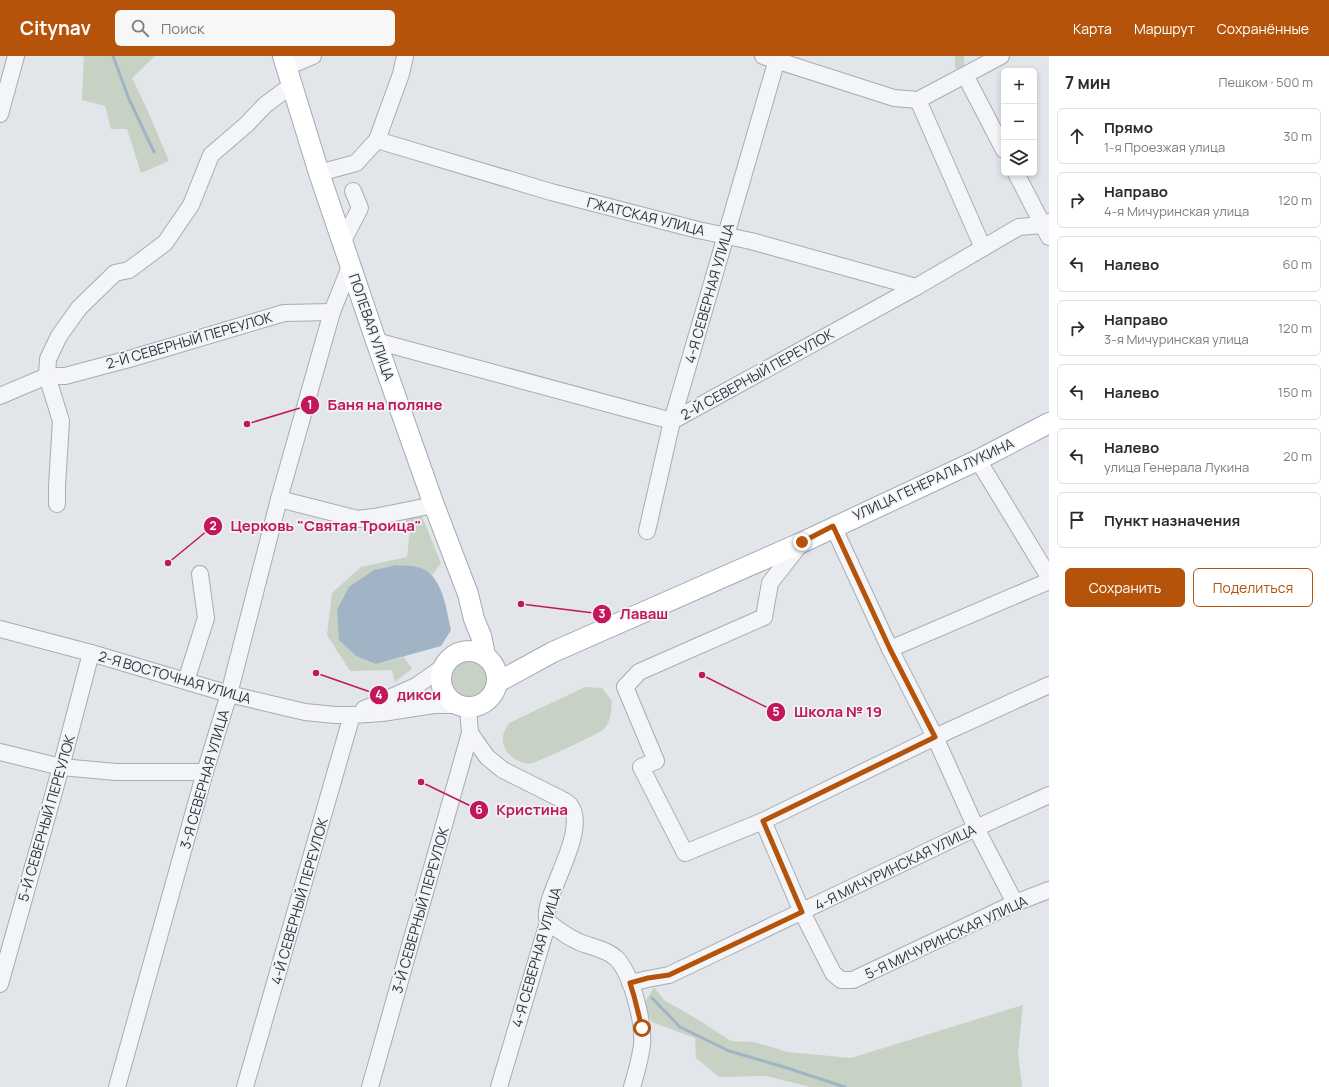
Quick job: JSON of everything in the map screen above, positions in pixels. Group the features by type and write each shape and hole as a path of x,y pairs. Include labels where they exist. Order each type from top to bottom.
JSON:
{"main road":[{"name":"ПОЛЕВАЯ УЛИЦА","path":"287,69 319,173 376,341 434,505 461,575 474,619 488,657"},
{"name":"УЛИЦА ГЕНЕРАЛА ЛУКИНА","path":"498,682 553,652 802,542 833,526 978,460 1049,422"},
{"path":"463,651 470,636 474,619"},
{"path":"463,651 474,651 488,657 496,670 498,682 493,695 482,704 464,706 451,701 445,694 441,685 441,676 443,667 451,657 463,651"},
{"name":"УЛИЦА ГЕНЕРАЛА ЛУКИНА","path":"488,657 526,660 553,652"}],"street":[{"path":"0,114 16,56"},
{"path":"57,504 61,421 47,376 48,359 56,342 79,308 115,273 129,270 165,243 191,205 211,155 247,124 265,105 287,69 313,56"},
{"path":"319,173 356,163 377,140 401,74 405,56"},
{"path":"773,57 894,98 918,100 1002,56"},
{"name":"4-Я СЕВЕРНАЯ УЛИЦА","path":"648,531 672,421 725,236 773,57"},
{"path":"964,75 1001,144"},
{"path":"918,100 983,248"},
{"name":"ГЖАТСКАЯ УЛИЦА","path":"377,140 551,192 698,230 751,241 916,287"},
{"path":"1018,176 1047,228"},
{"path":"343,241 360,208 354,191"},
{"name":"2-Й СЕВЕРНЫЙ ПЕРЕУЛОК","path":"376,341 672,421 916,287 1019,227 1047,228"},
{"name":"3-Я СЕВЕРНАЯ УЛИЦА","path":"117,1087 205,772 229,694 279,499 332,312 351,264"},
{"name":"2-Й СЕВЕРНЫЙ ПЕРЕУЛОК","path":"47,376 65,376 129,359 284,312 332,312"},
{"path":"0,396 47,376"},
{"path":"978,460 1049,577"},
{"path":"279,499 358,519 434,505"},
{"path":"833,526 890,649 935,737 976,828 1015,903"},
{"path":"802,542 770,583 764,617 639,672 625,687 656,761 641,767 685,853 763,821 935,737 1049,685"},
{"path":"186,681 206,618 200,574"},
{"path":"890,649 1049,582"},
{"name":"2-Я ВОСТОЧНАЯ УЛИЦА","path":"0,629 91,653 229,694 305,712 352,715 434,705 464,706"},
{"name":"5-Й СЕВЕРНЫЙ ПЕРЕУЛОК","path":"0,984 61,767 91,653"},
{"name":"2-Я ВОСТОЧНАЯ УЛИЦА","path":"352,715 416,686 443,667"},
{"path":"464,706 470,733"},
{"name":"4-Й СЕВЕРНЫЙ ПЕРЕУЛОК","path":"245,1087 352,715"},
{"name":"4-Я СЕВЕРНАЯ УЛИЦА","path":"470,733 487,757 503,770 561,799 569,805 574,819 572,840 564,867 550,900 546,914 548,922 499,1087"},
{"name":"3-Й СЕВЕРНЫЙ ПЕРЕУЛОК","path":"370,1087 470,733"},
{"path":"0,752 61,767 116,772 205,772"},
{"name":"4-Я МИЧУРИНСКАЯ УЛИЦА","path":"630,983 648,978 669,975 976,828 1049,795"},
{"path":"763,821 802,912"},
{"name":"5-Я МИЧУРИНСКАЯ УЛИЦА","path":"802,912 833,974 842,980 853,980 1015,903 1049,890"},
{"path":"548,922 579,942 605,951 616,959 625,972 634,996 642,1028 642,1045 632,1087"}],"green space":[{"path":"80,56 155,56 132,78 169,161 141,173 127,129 111,129 105,106 82,100 84,57"},
{"path":"955,56 964,56 964,67 955,69"},
{"path":"421,514 441,563 432,575 418,567 396,565 374,570 376,664 404,657 412,669 395,682 392,670 350,671 327,635 332,593 361,567 407,557 410,529 404,517"},
{"path":"471,659 479,661 485,665 489,671 491,679 489,687 485,693 479,697 471,699 463,697 457,693 453,687 451,679 453,671 457,665 463,661"},
{"path":"585,687 602,688 612,701 609,720 603,730 570,747 533,763 524,763 514,759 507,752 504,747 503,737 509,723"},
{"path":"654,987 664,1000 731,1041 754,1042 788,1052 851,1058 1023,1005 1018,1053 1022,1087 810,1087 766,1076 719,1077 696,1058 695,1038 652,1022 643,1005"}],"water":[{"path":"396,565 418,567 433,577 442,593 451,630 441,646 376,664 356,656 339,640 337,610 349,587 374,570"}],"waterway":[{"path":"113,56 129,99 154,152"},
{"path":"652,998 680,1027 729,1051 845,1087"}],"place":[{"name":"Баня на поляне","path":"247,424"},
{"name":"Церковь \"Святая Троица\"","path":"168,563"},
{"name":"Лаваш","path":"521,604"},
{"name":"дикси","path":"316,673"},
{"name":"Школа № 19","path":"702,675"},
{"name":"Кристина","path":"421,782"}],"route":[{"path":"642,1028 630,983 648,978 669,975 802,912 763,821 935,737 890,649 833,526 802,542"}]}
